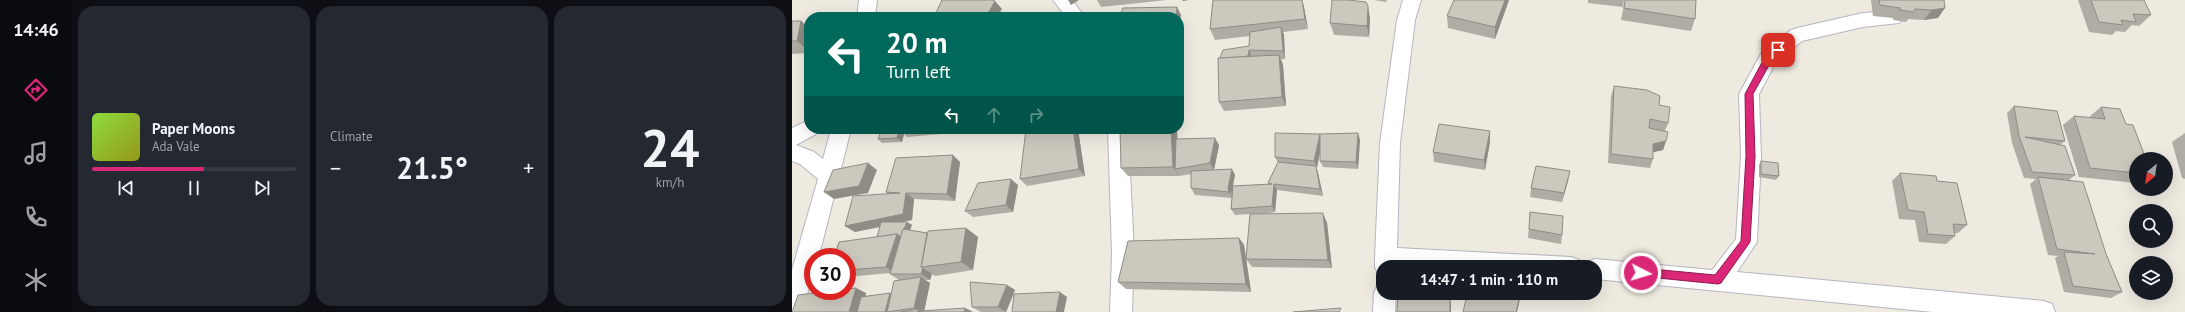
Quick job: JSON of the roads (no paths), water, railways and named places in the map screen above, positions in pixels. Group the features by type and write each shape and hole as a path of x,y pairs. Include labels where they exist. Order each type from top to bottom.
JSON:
{"street":[{"path":"867,12 868,0"},
{"path":"1062,0 1072,12"},
{"path":"1386,260 1390,144 1406,20 1412,0"},
{"path":"1718,280 1746,242 1751,156 1749,94 1769,57 1797,35 1863,20 1893,18"},
{"path":"792,138 804,131"},
{"path":"792,306 840,134"},
{"path":"1118,134 1123,254 1121,312"},
{"path":"792,152 807,158 829,176"},
{"path":"1602,270 2044,312"},
{"path":"1384,300 1384,312"}]}
